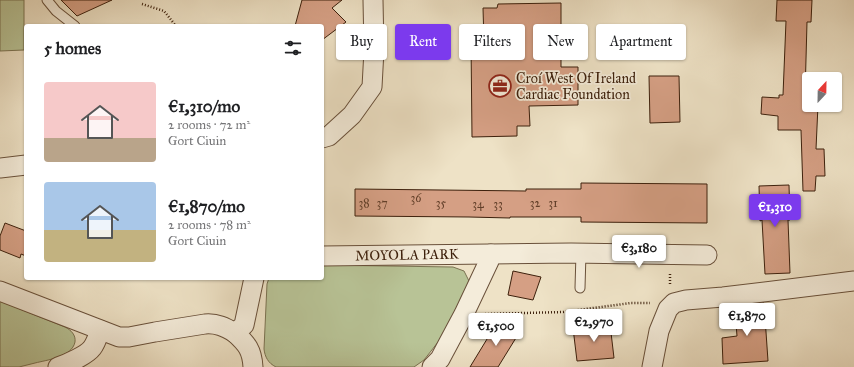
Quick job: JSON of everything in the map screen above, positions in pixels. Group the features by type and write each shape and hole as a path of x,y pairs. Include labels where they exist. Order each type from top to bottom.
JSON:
{"street":[{"path":"324,137 329,136 352,115 372,87 374,50 373,0"},
{"path":"0,168 24,165"},
{"name":"MOYOLA PARK","path":"324,256 576,253 707,255"},
{"path":"432,367 440,359 464,314 491,254"},
{"path":"235,333 244,325 254,280"},
{"path":"652,367 659,331 668,309 674,303 686,300 854,281"},
{"path":"0,291 124,338 214,323 224,326 245,342 251,353 253,367"},
{"path":"58,367 67,364 89,352 93,347 100,330"}],"lane":[{"path":"46,0 56,12 72,24"},
{"path":"576,253 580,288"}],"path":[{"path":"142,4 164,11 174,24"},
{"path":"479,314 564,312 631,303 674,303 671,297 670,287 670,254"}],"green space":[{"path":"0,0 24,0 24,50 0,51"},
{"path":"324,265 453,267 464,271 469,281 469,288 442,337 424,360 414,367 276,367 267,360 264,349 268,280 324,280"},
{"path":"0,301 67,328 75,337 73,347 64,354 52,359 19,367 0,367"}],"building":[{"path":"61,0 112,0 77,16"},
{"path":"302,0 342,0 332,8 346,22 343,24 336,24 336,30 324,38 324,24 296,24"},
{"path":"777,0 812,0 811,22 807,22 806,72 802,72 802,112 818,112 816,149 824,149 825,176 816,176 815,191 803,191 801,130 778,130 778,116 761,114 762,97 779,98 779,95 783,95 786,21 776,21"},
{"name":"Croí West Of Ireland Cardiac Foundation","path":"561,3 561,24 533,24 533,60 561,60 561,67 578,67 578,105 529,106 530,126 517,126 517,136 472,137 471,60 525,60 525,24 483,24 483,8 497,8 498,4"},
{"path":"649,76 679,76 680,122 650,123"},
{"path":"581,183 707,184 707,223 581,222 581,217 510,218 355,216 355,189 526,191 526,189 581,189"},
{"path":"789,185 790,220 788,220 790,273 765,274 762,220 760,221 759,186"},
{"path":"5,223 24,230 24,255 21,254 20,258 0,250 0,236"},
{"path":"513,271 541,277 533,300 508,295"},
{"path":"764,303 768,361 723,364 722,338 737,336 735,311 742,311 742,306"},
{"path":"498,321 519,333 498,367 470,367"},
{"path":"610,324 614,358 577,361 573,328"}],"place":[{"name":"Croí West Of Ireland Cardiac Foundation","path":"500,86"}]}
